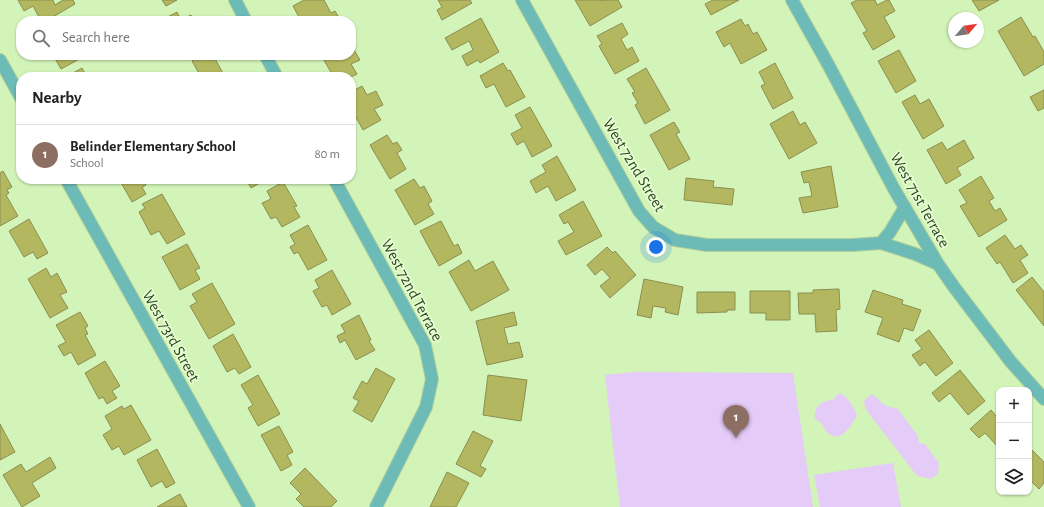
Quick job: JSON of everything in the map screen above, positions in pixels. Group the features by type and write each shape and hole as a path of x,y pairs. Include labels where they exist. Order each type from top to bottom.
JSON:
{"street":[{"path":"235,0 243,16"},
{"name":"West 72nd Street","path":"522,0 639,212 653,227 675,240 707,245 881,243 915,254 938,264"},
{"name":"West 71st Terrace","path":"792,0 905,207 938,264 1011,362 1044,399"},
{"path":"0,60 16,89"},
{"path":"268,60 274,72"},
{"name":"West 73rd Street","path":"69,184 249,507"},
{"name":"West 72nd Terrace","path":"337,184 425,345 432,379 426,407 376,507"},
{"path":"881,243 890,232 905,207"}],"shaded area":[{"path":"634,372 793,373 813,507 620,507 605,375"},
{"path":"841,393 846,397 857,415 848,430 840,436 835,437 830,435 822,424 815,418 815,411 819,405 825,401 833,400"},
{"path":"872,395 885,405 897,408 918,436 919,443 925,444 939,463 938,474 931,479 917,476 866,409 864,401"},
{"path":"893,463 901,507 820,507 814,475"}],"building":[{"path":"18,0 53,0 55,5 63,0 73,0 75,4 55,16 38,16 33,6 24,11"},
{"path":"162,0 177,0 166,6"},
{"path":"304,0 324,0 331,13 335,11 338,16 298,16 293,6"},
{"path":"438,0 470,0 472,3 442,20 437,10 442,7"},
{"path":"575,0 618,0 622,7 590,26"},
{"path":"713,0 739,0 711,15 705,4"},
{"path":"857,0 875,0 877,5 889,0 895,11 884,17 895,37 873,50 863,33 867,31 851,3"},
{"path":"972,0 999,0 979,11"},
{"path":"177,12 179,16 170,16"},
{"path":"1021,17 1033,37 1035,36 1044,52 1044,64 1024,76 998,31"},
{"path":"481,18 499,52 480,63 478,60 467,66 462,56 473,50 469,41 452,50 445,38"},
{"path":"741,19 745,26 748,24 753,34 757,32 767,50 741,64 730,43 724,47 716,32"},
{"path":"622,23 628,34 621,39 627,50 632,47 639,61 615,74 599,46 602,44 597,36"},
{"path":"899,50 916,81 896,93 878,61"},
{"path":"356,53 360,60 351,64 356,72 331,72 324,60 356,60"},
{"path":"56,60 78,60 61,69"},
{"path":"216,60 222,72 198,72 192,61"},
{"path":"503,63 508,71 510,70 525,97 506,107 494,84 486,88 480,76"},
{"path":"775,63 793,98 773,109 761,86 765,84 759,72"},
{"path":"82,68 84,72 75,72"},
{"path":"646,68 670,110 645,124 635,105 638,103 632,93 635,92 627,79"},
{"path":"362,86 367,95 376,91 383,105 374,109 381,120 363,130 356,117 356,89"},
{"path":"1044,90 1044,108 1038,111 1030,97"},
{"path":"915,95 920,104 929,99 944,126 923,139 902,102"},
{"path":"530,107 552,146 532,157 524,141 517,145 511,134 522,128 515,115"},
{"path":"793,111 800,125 805,122 817,143 789,159 770,124"},
{"path":"674,122 680,132 676,134 690,159 669,170 650,135"},
{"path":"387,135 393,144 397,142 402,150 397,153 406,169 390,179 370,145"},
{"path":"964,140 974,158 957,168 961,175 946,184 927,150 942,142 947,150"},
{"path":"557,156 576,190 556,201 548,186 536,193 530,181 546,172 542,165"},
{"path":"831,166 838,207 803,213 799,198 812,196 809,182 804,183 801,172"},
{"path":"3,171 12,187 7,190 9,193 6,195 18,216 0,226 0,173"},
{"path":"981,176 994,198 989,201 995,211 1000,208 1007,220 979,237 960,206 967,203 959,190"},
{"path":"686,178 714,181 713,187 734,189 732,205 684,200"},
{"path":"414,179 420,188 424,186 432,201 428,204 434,214 415,225 395,190"},
{"path":"122,184 145,184 142,187 146,194 132,202"},
{"path":"249,184 258,184 251,188"},
{"path":"279,184 284,184 297,206 294,207 300,217 282,227 276,217 271,219 262,203 271,199 267,191"},
{"path":"162,194 185,234 167,244 159,231 151,235 139,212 145,208 142,204"},
{"path":"583,201 602,236 566,255 558,241 574,232 568,222 564,224 559,215"},
{"path":"29,219 48,253 37,259 33,252 24,257 9,231"},
{"path":"441,221 454,246 458,244 462,253 439,266 420,231"},
{"path":"308,225 327,260 308,270 298,252 294,254 290,247 295,244 290,235"},
{"path":"1005,235 1015,249 1021,245 1028,255 1020,260 1028,273 1013,283 1000,262 997,264 986,248"},
{"path":"187,244 200,268 195,270 200,279 180,290 162,257"},
{"path":"607,247 613,253 615,251 636,275 610,298 600,286 610,278 602,269 595,275 587,265"},
{"path":"469,260 475,271 493,261 509,290 471,311 449,272"},
{"path":"46,268 51,277 57,273 67,292 60,295 68,308 50,318 28,279"},
{"path":"332,270 351,304 332,315 327,305 322,307 313,291 319,288 315,280"},
{"path":"1032,277 1044,292 1044,326 1016,290"},
{"path":"644,279 683,287 678,315 665,312 666,308 653,306 651,318 637,315"},
{"path":"212,283 235,324 209,339 190,306 197,302 192,294"},
{"path":"839,289 840,309 836,310 837,331 816,332 815,314 799,314 798,293 813,293 813,290"},
{"path":"873,290 903,300 902,304 921,310 913,331 904,328 899,342 877,334 883,318 865,312"},
{"path":"750,291 790,291 790,320 766,320 766,313 750,313"},
{"path":"697,292 735,292 735,310 727,310 727,312 697,313"},
{"path":"80,312 88,326 85,328 88,334 85,335 96,355 78,365 71,352 64,356 58,346 66,342 56,325"},
{"path":"514,312 517,325 504,328 508,344 519,342 523,357 487,365 476,321"},
{"path":"359,315 371,340 369,341 375,350 356,360 345,340 340,343 337,336 345,332 341,325"},
{"path":"929,330 953,363 936,376 925,362 920,366 912,355 922,349 915,340"},
{"path":"233,334 251,367 239,374 235,368 227,372 213,346"},
{"path":"105,361 120,386 112,391 117,398 107,404 103,397 99,399 85,373"},
{"path":"376,368 395,379 372,422 353,411 359,401 353,398 362,381 367,384"},
{"path":"960,370 985,401 968,415 950,393 939,402 932,393"},
{"path":"258,375 280,414 258,426 248,408 253,405 241,385"},
{"path":"488,375 527,380 521,421 483,415"},
{"path":"131,405 151,440 124,455 119,446 112,450 103,435 112,429 105,416 122,406 124,409"},
{"path":"991,410 996,416 996,445 985,433 979,438 970,429"},
{"path":"0,424 15,452 0,460"},
{"path":"279,426 293,452 287,455 292,465 281,471 261,435"},
{"path":"473,431 493,441 480,466 486,469 481,477 456,464"},
{"path":"157,449 175,483 166,488 162,481 151,487 137,460"},
{"path":"1032,450 1044,462 1044,483 1039,489 1032,482"},
{"path":"50,457 56,468 32,483 40,496 22,507 3,475 21,464 26,472"},
{"path":"305,468 337,501 331,507 304,507 296,499 301,494 290,483"},
{"path":"447,472 469,483 456,507 430,507"},
{"path":"180,494 187,507 157,507"}],"place":[{"name":"Belinder Elementary School","path":"736,438"}]}
